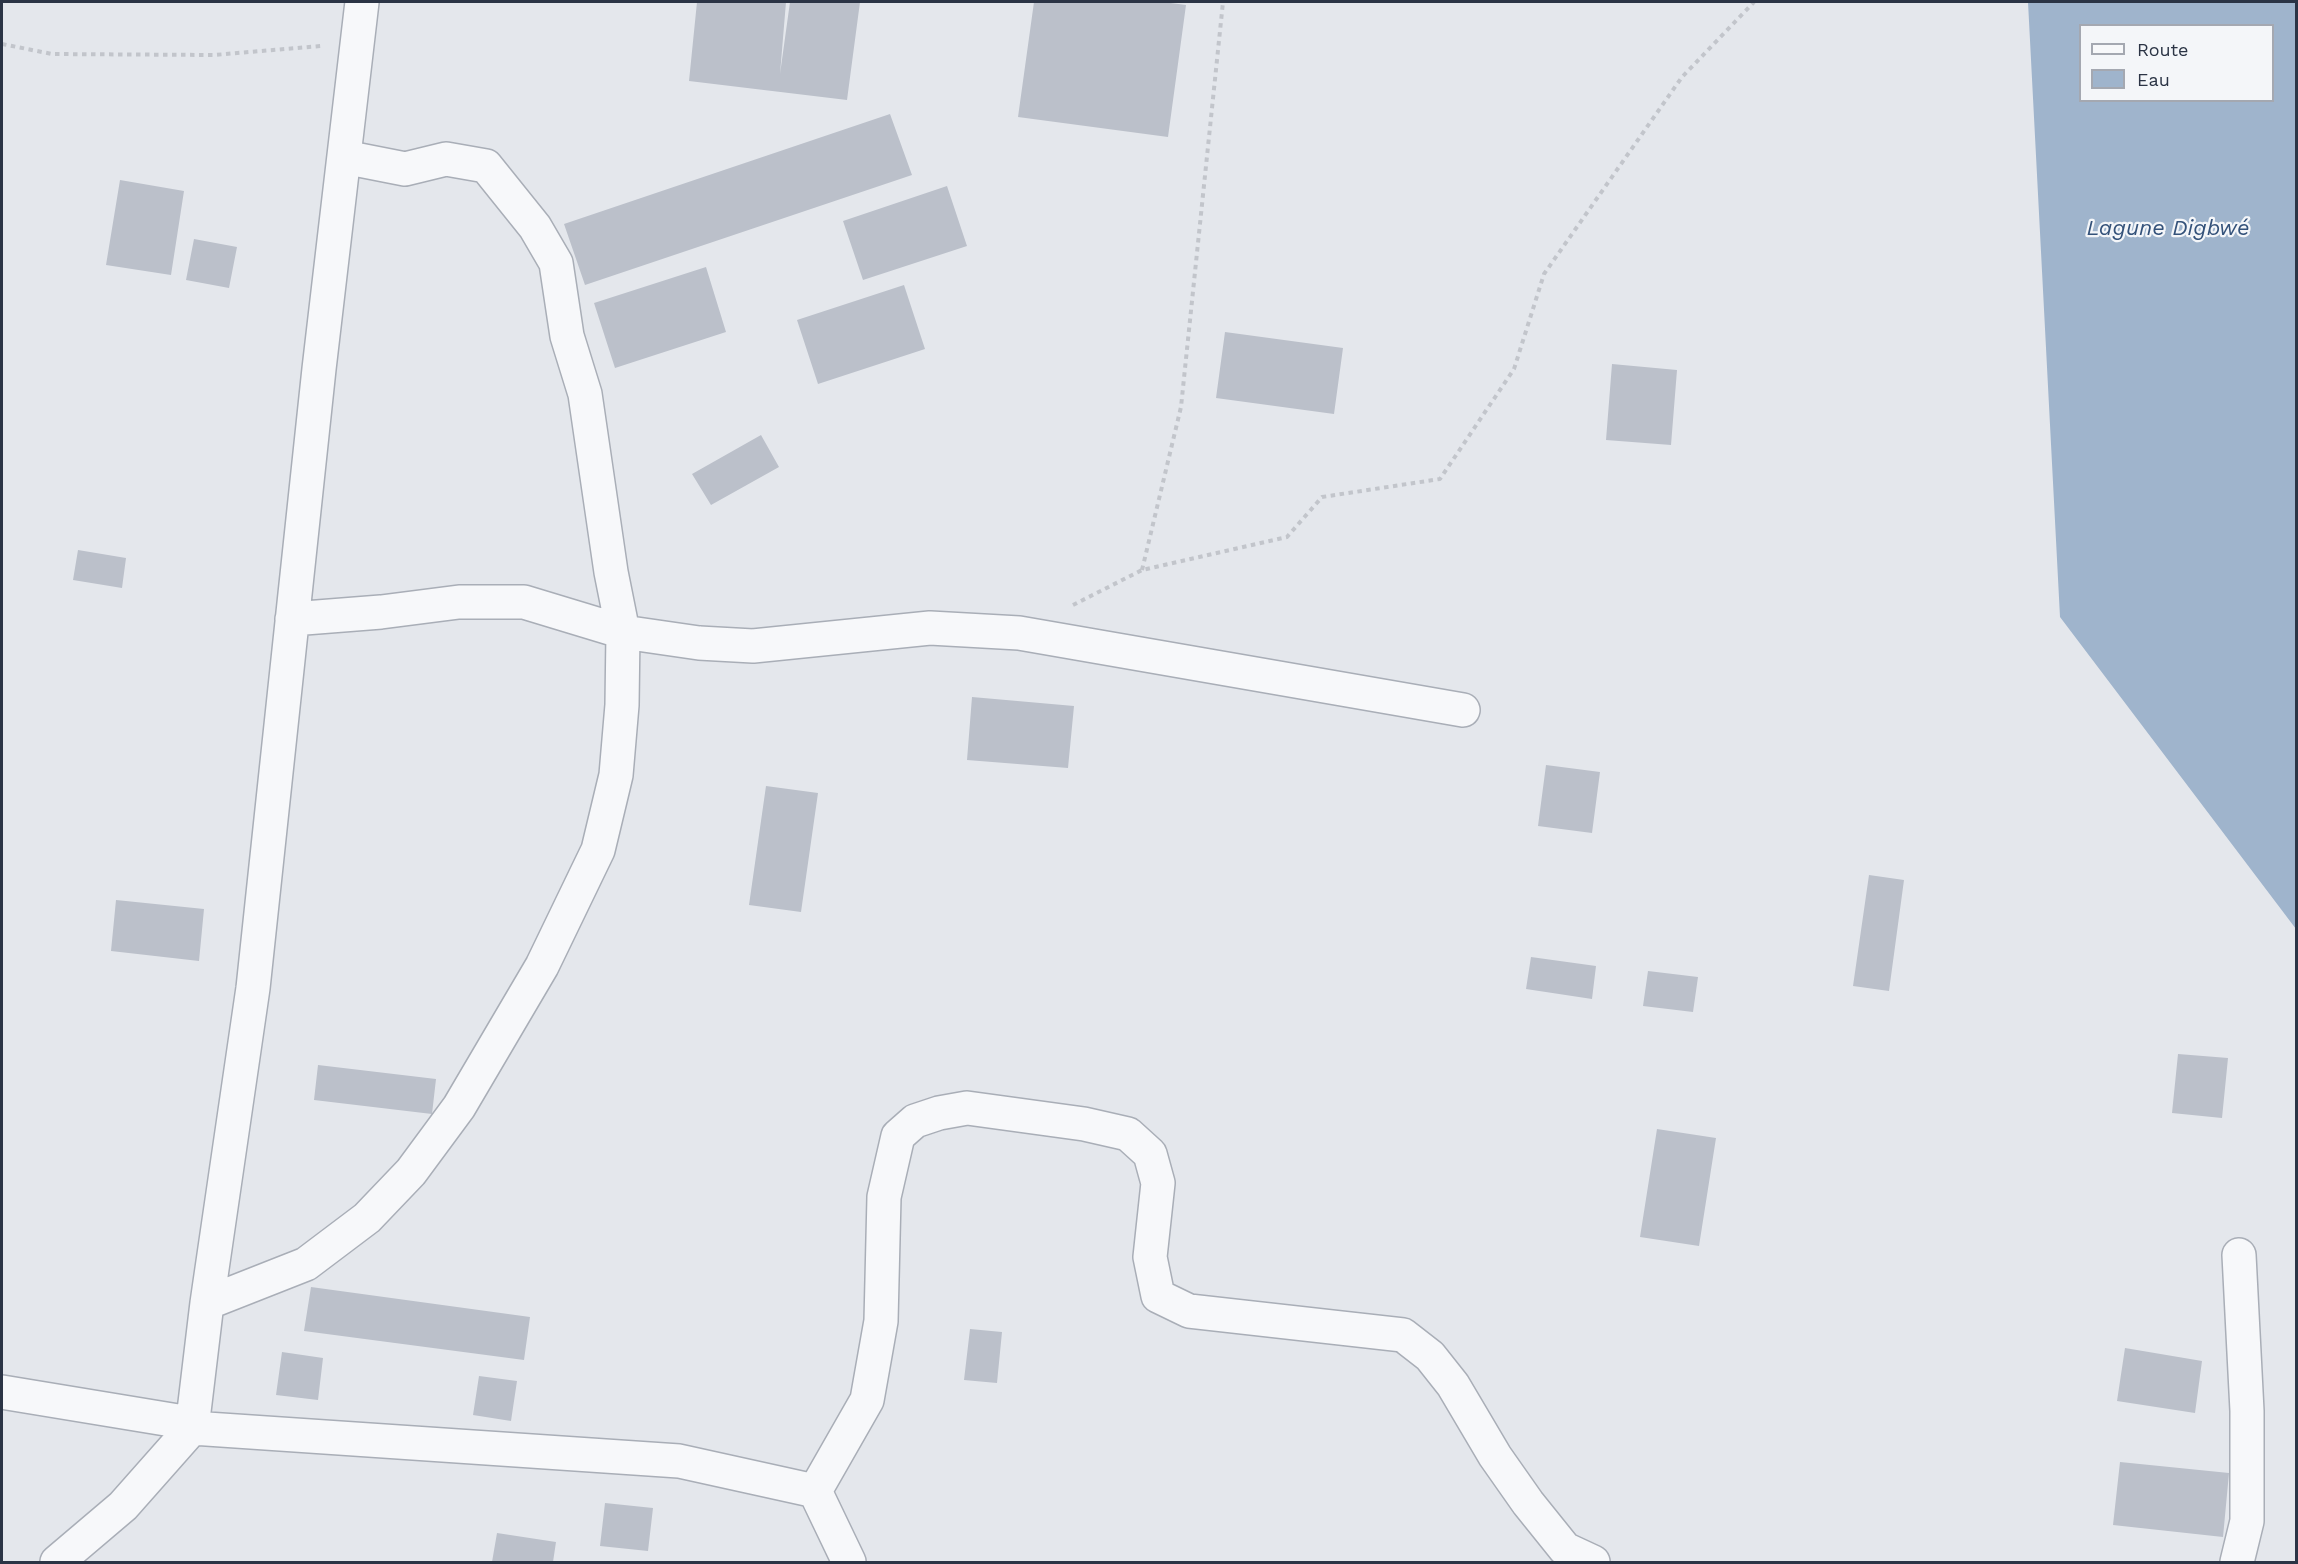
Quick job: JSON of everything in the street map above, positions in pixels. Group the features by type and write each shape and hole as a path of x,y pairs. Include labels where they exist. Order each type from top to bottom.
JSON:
{"street":[{"path":"57,1563 123,1506 192,1428 207,1303 253,988 362,2"},
{"path":"207,1303 306,1264 367,1218 411,1172 459,1107 542,966 598,850 616,775 622,705 623,632 611,572 585,394 567,336 556,263 535,227 486,166 446,159 405,169 344,158"},
{"path":"292,619 381,612 459,602 524,602 623,632 699,643 753,646 930,628 1019,633 1463,710"},
{"path":"815,1491 867,1400 881,1321 884,1197 898,1136 915,1121 939,1113 967,1108 1084,1124 1128,1134 1150,1154 1158,1183 1150,1257 1158,1296 1189,1311 1403,1335 1430,1356 1453,1385 1521,1494 1565,1549 1593,1563"},
{"path":"2238,1563 2247,1521 2247,1411 2239,1256"},
{"path":"2,1392 184,1422 192,1428 679,1461 815,1491"},
{"path":"815,1491 849,1563"}],"path":[{"path":"1142,570 1181,407 1223,2"},
{"path":"1070,607 1142,570 1287,537 1322,497 1440,479 1514,369 1544,274 1682,77 1754,2"},
{"path":"2,44 52,54 214,56 357,43"}],"water":[{"name":"Lagune Digbwé","path":"2028,2 2296,2 2296,929 2060,617"}],"building":[{"path":"697,2 786,2 780,74 790,2 860,2 847,100 689,81"},
{"path":"1034,2 1163,2 1186,5 1168,137 1018,117"},
{"path":"890,114 912,175 585,285 564,224"},
{"path":"120,180 184,191 171,275 106,265"},
{"path":"947,186 967,246 863,280 843,221"},
{"path":"194,239 237,247 229,288 186,280"},
{"path":"706,267 726,332 615,368 594,303"},
{"path":"904,285 925,349 818,384 797,320"},
{"path":"1225,332 1343,348 1334,414 1216,398"},
{"path":"1612,364 1677,370 1671,445 1606,440"},
{"path":"761,435 779,467 711,505 692,474"},
{"path":"78,550 126,558 122,588 73,580"},
{"path":"972,697 1074,706 1068,768 967,760"},
{"path":"1546,765 1600,772 1592,833 1538,826"},
{"path":"766,786 818,793 801,912 749,905"},
{"path":"1869,875 1904,880 1889,991 1853,986"},
{"path":"116,900 204,909 199,961 111,951"},
{"path":"1531,957 1596,966 1592,999 1526,989"},
{"path":"1648,971 1698,977 1693,1012 1643,1006"},
{"path":"2178,1054 2228,1058 2222,1118 2172,1113"},
{"path":"318,1065 436,1079 432,1114 314,1100"},
{"path":"1657,1129 1716,1138 1699,1246 1640,1237"},
{"path":"311,1287 530,1317 524,1360 304,1331"},
{"path":"970,1329 1002,1332 997,1383 964,1380"},
{"path":"2125,1348 2202,1361 2195,1413 2117,1401"},
{"path":"282,1352 323,1358 318,1400 276,1395"},
{"path":"479,1376 517,1381 511,1421 473,1415"},
{"path":"2120,1462 2229,1473 2223,1537 2113,1525"},
{"path":"605,1503 653,1508 648,1551 600,1546"},
{"path":"497,1533 556,1542 553,1562 492,1562"}]}
